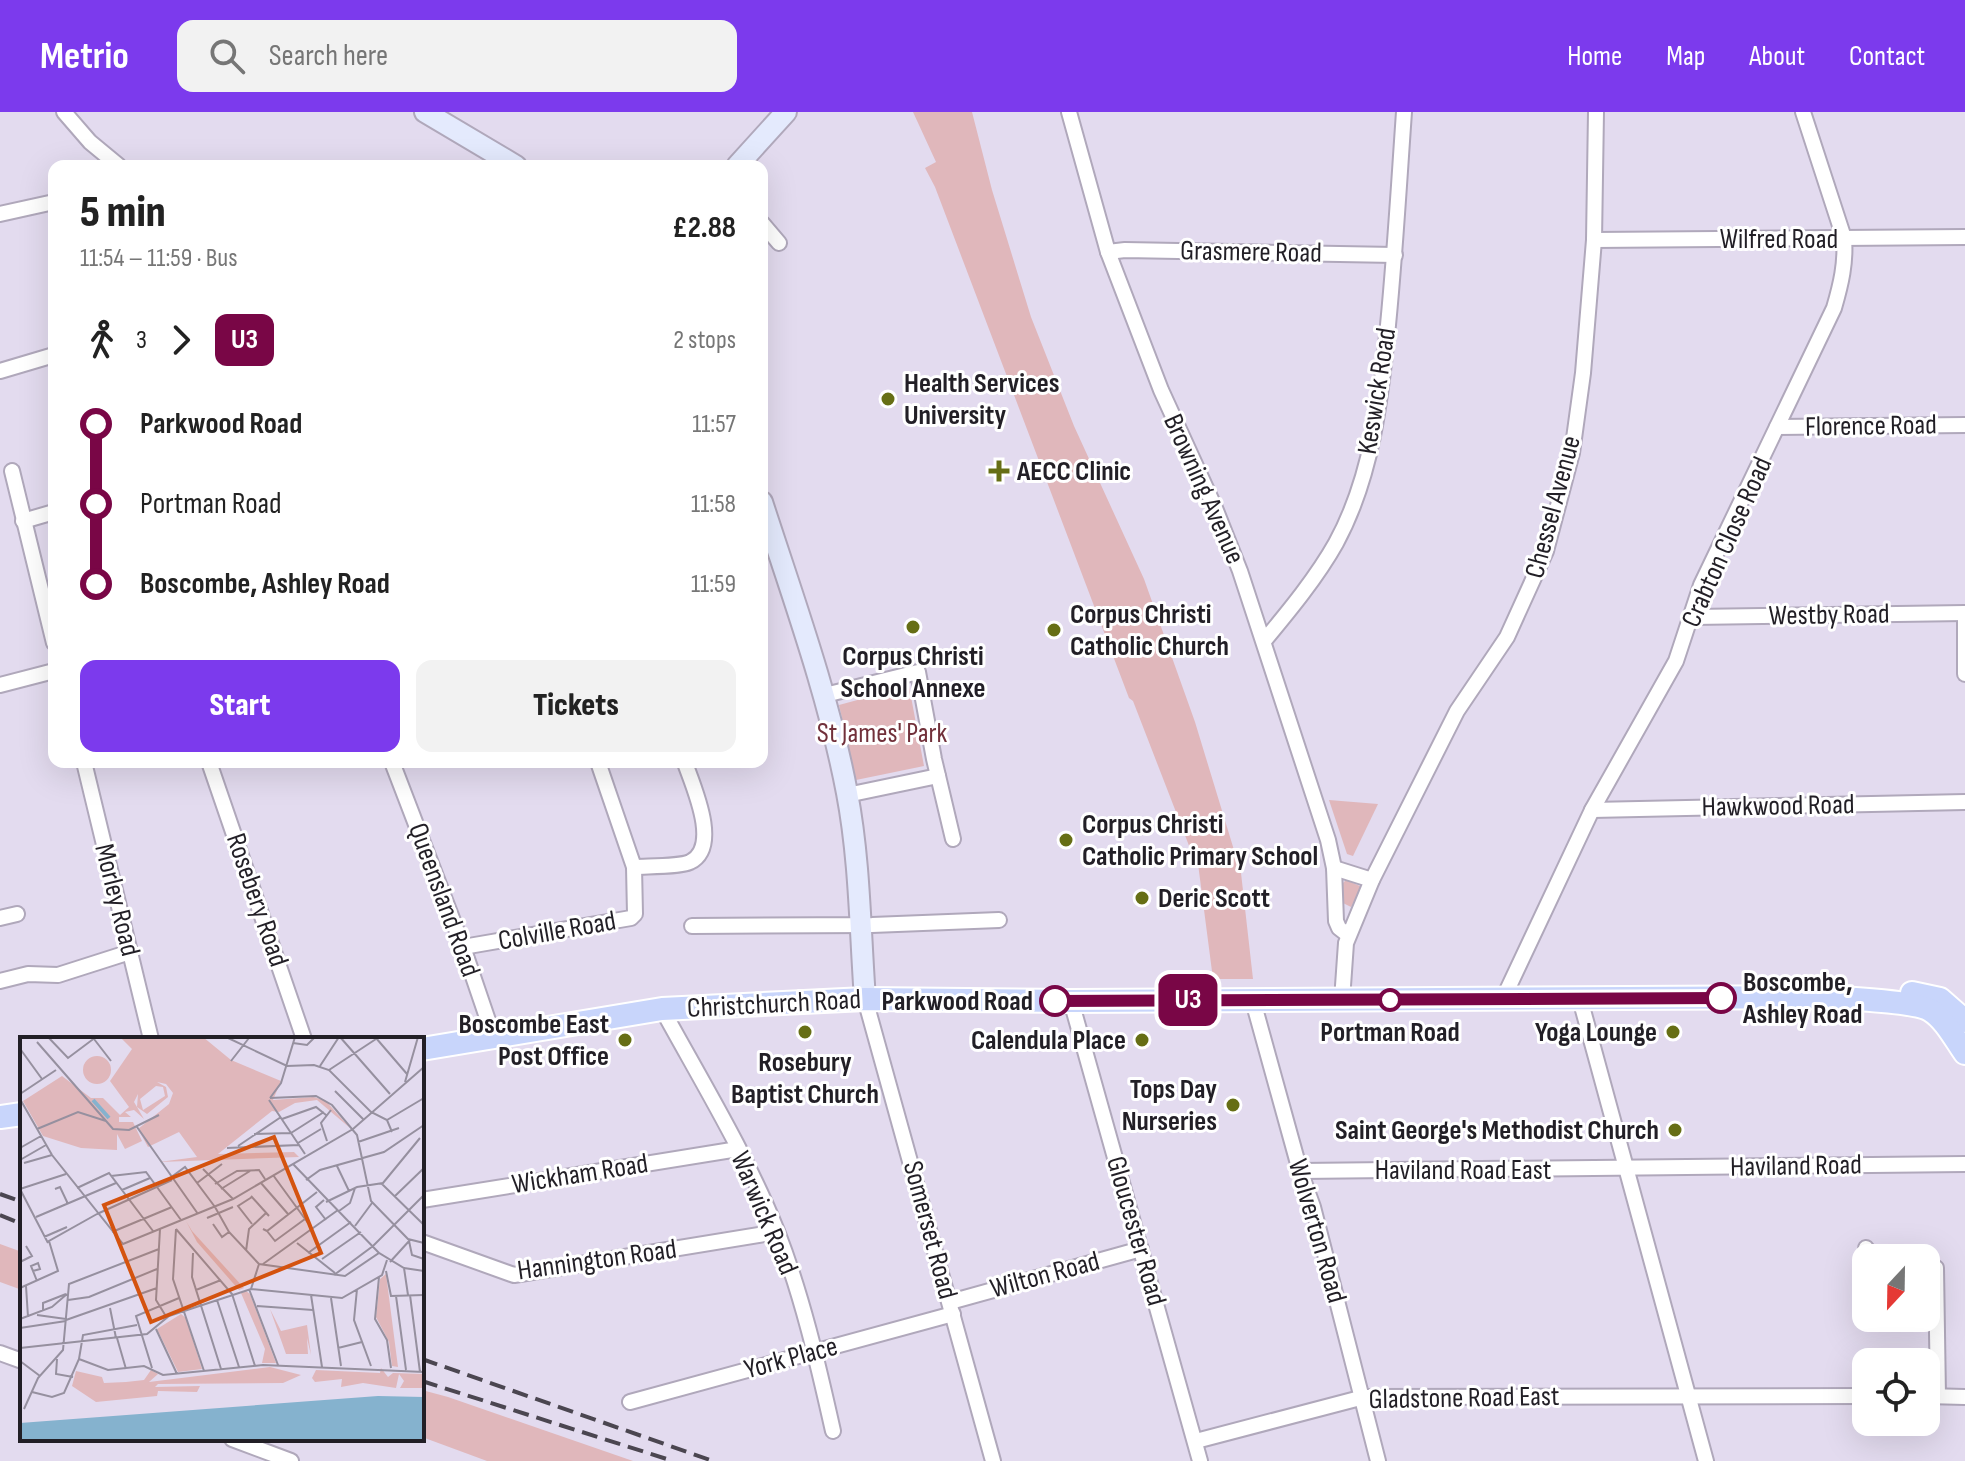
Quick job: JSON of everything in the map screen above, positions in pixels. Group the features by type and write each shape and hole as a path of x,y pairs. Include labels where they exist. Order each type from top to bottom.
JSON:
{"main road":[{"path":"425,112 506,160"},
{"path":"742,160 786,112"},
{"path":"768,520 825,695 847,795 856,860 865,999"},
{"name":"Christchurch Road","path":"424,1049 662,1009 865,999 1850,998 1877,993 1915,993 1939,1008"},
{"path":"1939,1008 1965,1021"},
{"path":"1939,1008 1965,1053"},
{"path":"0,1117 20,1114"}],"street":[{"path":"64,112 90,142 112,160"},
{"name":"Browning Avenue","path":"1069,112 1108,252 1161,390 1215,508 1264,641 1334,868 1336,921 1348,935"},
{"name":"Keswick Road","path":"1264,641 1336,542 1361,482 1380,400 1395,255 1404,112"},
{"name":"Chessel Avenue","path":"1342,1000 1344,951 1348,935 1372,880 1457,711 1507,637 1546,551 1572,453 1583,373 1594,240 1596,112"},
{"name":"Crabton Close Road","path":"1503,999 1592,810 1676,661 1701,585 1834,308 1846,256 1844,238 1803,112"},
{"path":"0,214 48,203"},
{"path":"768,230 779,243"},
{"name":"Wilfred Road","path":"1594,240 1965,237"},
{"name":"Grasmere Road","path":"1108,252 1395,255"},
{"path":"0,371 48,357"},
{"name":"Florence Road","path":"1777,427 1965,425"},
{"path":"12,471 48,619"},
{"path":"23,521 48,514"},
{"path":"1965,613 1965,674"},
{"name":"Westby Road","path":"1693,617 1965,613"},
{"path":"825,695 918,672 953,839"},
{"path":"0,685 48,673"},
{"name":"Morley Road","path":"85,768 151,1037"},
{"name":"Rosebery Road","path":"211,768 303,1037"},
{"name":"Queensland Road","path":"394,768 463,947 494,1038"},
{"name":"Colville Road","path":"463,947 631,918 636,908 634,867 600,768"},
{"path":"634,867 689,863 701,853 706,840 699,803 687,768"},
{"path":"847,795 938,776"},
{"name":"Hawkwood Road","path":"1592,810 1965,802"},
{"path":"1334,868 1372,880"},
{"path":"0,918 17,914"},
{"path":"692,926 999,920"},
{"path":"0,981 28,974 58,975 130,952"},
{"name":"Somerset Road","path":"865,999 993,1461"},
{"path":"1580,999 1706,1461"},
{"name":"Gloucester Road","path":"1071,1001 1200,1461"},
{"name":"Wolverton Road","path":"1253,1001 1300,1171 1313,1207 1378,1461"},
{"name":"Warwick Road","path":"662,1009 738,1149 777,1232 815,1352 833,1431"},
{"name":"Wickham Road","path":"424,1200 738,1149"},
{"name":"Haviland Road","path":"1627,1170 1965,1164"},
{"name":"Haviland Road East","path":"1300,1171 1627,1170"},
{"name":"Hannington Road","path":"424,1243 507,1274 522,1275 777,1232"},
{"name":"Wilton Road","path":"951,1308 1141,1249"},
{"name":"York Place","path":"630,1402 815,1352 951,1308"},
{"path":"0,1353 20,1360"},
{"name":"Gladstone Road East","path":"1196,1441 1364,1397 1852,1396"},
{"path":"1940,1396 1965,1397"},
{"path":"237,1441 291,1461"}],"green space":[{"path":"913,112 972,112 1031,317 1074,426 1144,579 1195,722 1241,873 1253,979 1213,979 1197,856 1193,856 1133,701 1129,698 935,187 925,168 936,162"},
{"name":"St James' Park","path":"909,686 924,766 856,780 839,705"},
{"path":"1329,800 1378,804 1353,856 1347,854"},
{"path":"1346,880 1362,887 1351,907 1343,903 1343,883"},
{"path":"0,1244 20,1251 20,1289 0,1282"},
{"path":"424,1391 633,1461 487,1461 424,1438"}],"railway":[{"path":"0,1194 20,1201"},
{"path":"0,1215 20,1223"},
{"path":"424,1360 713,1461"},
{"path":"424,1382 673,1461"}],"bus line":[{"name":"U3","path":"1055,1001 1721,998"}],"place":[{"name":"Health Services University","path":"888,399"},
{"name":"AECC Clinic","path":"999,471"},
{"name":"Corpus Christi School Annexe","path":"913,627"},
{"name":"Corpus Christi Catholic Church","path":"1054,630"},
{"name":"Corpus Christi Catholic Primary School","path":"1066,840"},
{"name":"Deric Scott","path":"1142,898"},
{"name":"Boscombe, Ashley Road","path":"1721,998"},
{"name":"Portman Road","path":"1390,1000"},
{"name":"Parkwood Road","path":"1055,1001"},
{"name":"Rosebury Baptist Church","path":"805,1032"},
{"name":"Yoga Lounge","path":"1673,1032"},
{"name":"Boscombe East Post Office","path":"625,1040"},
{"name":"Calendula Place","path":"1142,1040"},
{"name":"Tops Day Nurseries","path":"1233,1105"},
{"name":"Saint George's Methodist Church","path":"1675,1130"}]}
